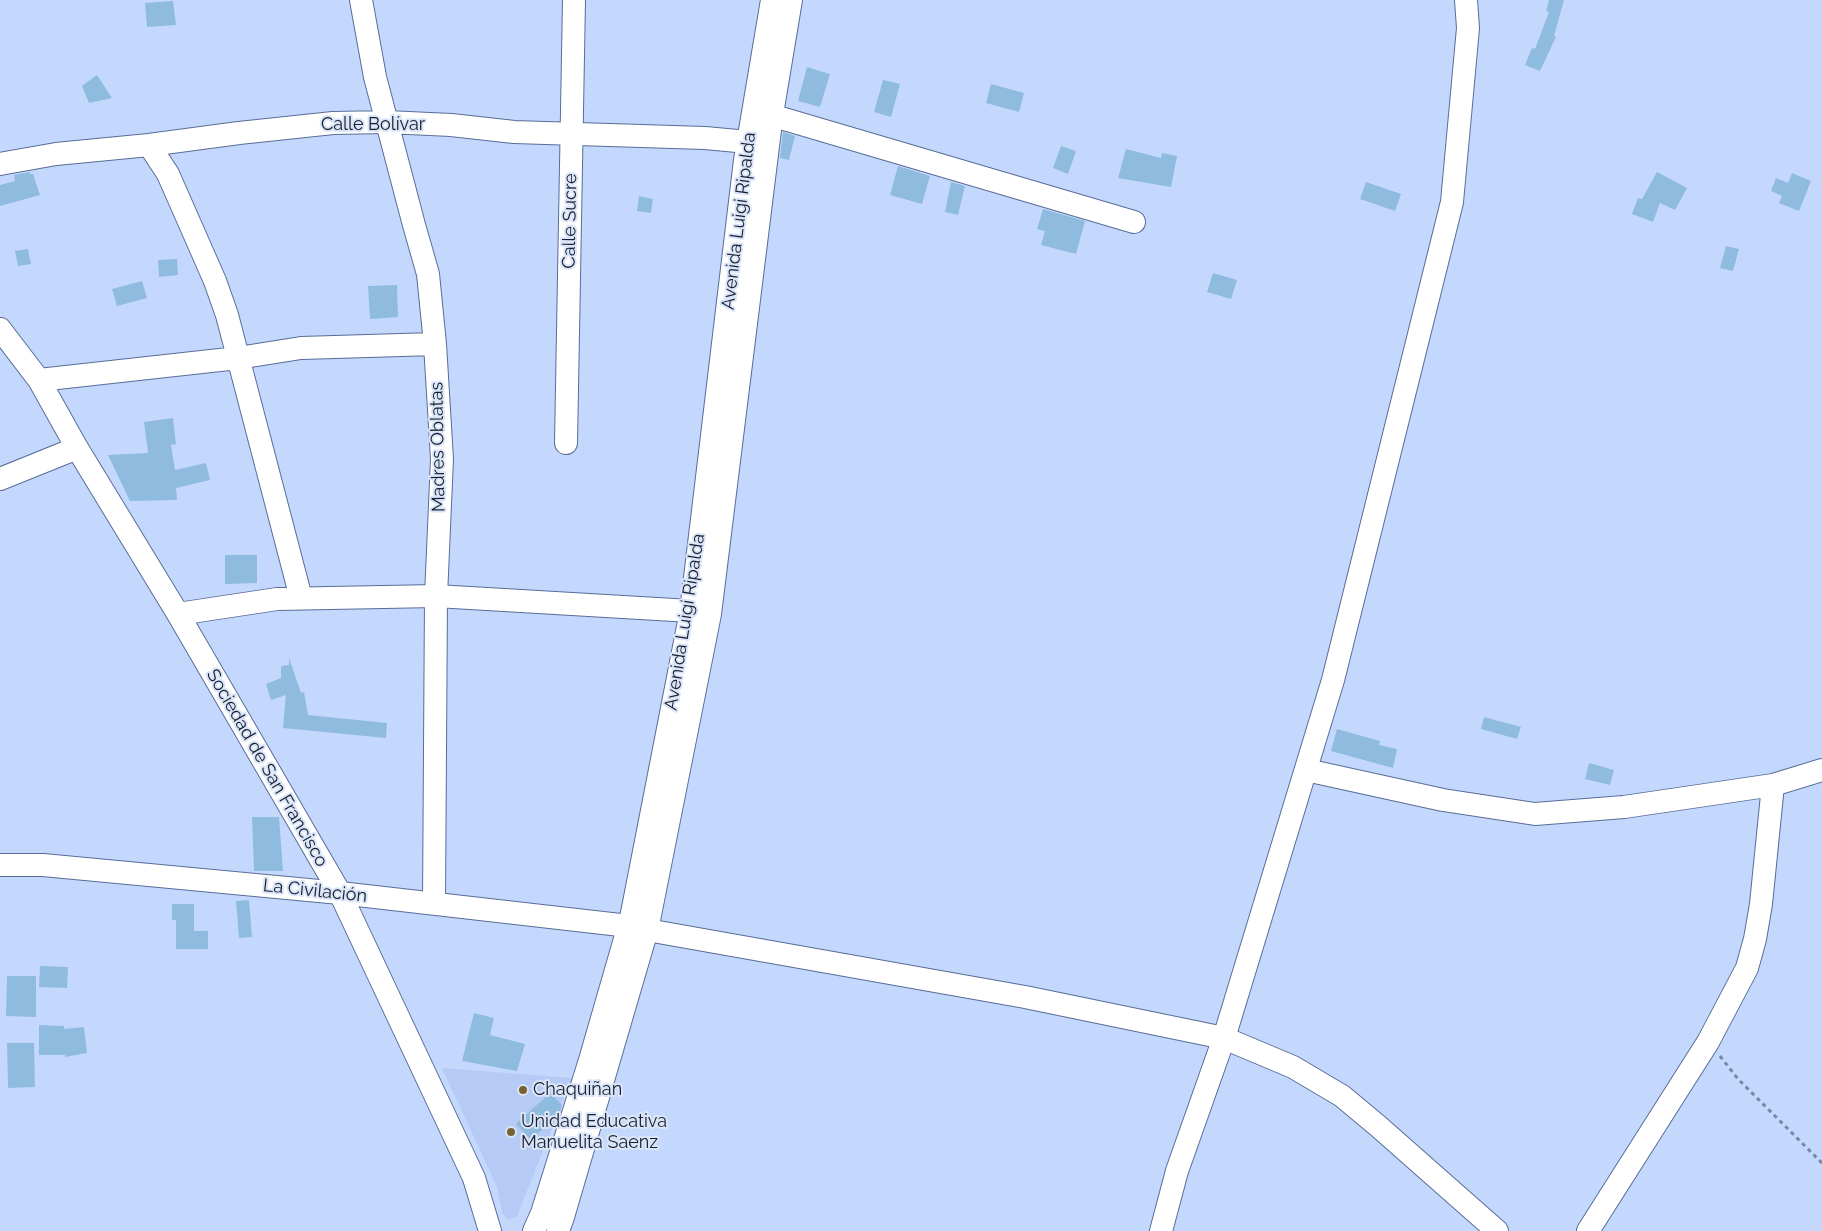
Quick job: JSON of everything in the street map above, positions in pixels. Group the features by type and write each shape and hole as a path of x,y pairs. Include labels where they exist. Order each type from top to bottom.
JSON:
{"street":[{"name":"Madres Oblatas","path":"360,0 375,77 428,274 435,344 442,459 436,596 434,904"},
{"name":"Calle Sucre","path":"566,443 574,0"},
{"name":"Avenida Luigi Ripalda","path":"558,1231 638,928 701,613 762,112 772,0"},
{"name":"Avenida Luigi Ripalda","path":"701,613 748,142 762,112 791,0"},
{"path":"1161,1231 1177,1170 1224,1038 1334,680 1452,202 1468,28 1466,0"},
{"path":"762,112 1134,222"},
{"name":"Calle Bolívar","path":"0,164 56,154 332,123 387,122 451,125 514,132 705,138 748,142"},
{"path":"149,145 168,174 215,281 227,315 302,598"},
{"name":"Sociedad de San Francisco","path":"0,329 39,380 77,448 178,614 340,893 474,1178 490,1231"},
{"path":"39,380 238,358 301,348 435,344"},
{"path":"0,479 77,448"},
{"path":"178,614 277,599 436,596 701,613"},
{"path":"1306,770 1443,800 1535,814 1624,807 1772,785 1822,770"},
{"path":"1588,1231 1708,1042 1747,968 1756,939 1761,904 1772,785"},
{"name":"La Civilación","path":"0,865 43,865 340,893 638,928 1025,997 1224,1038 1293,1067 1342,1096 1496,1231"},
{"name":"Avenida Luigi Ripalda","path":"534,1231 542,1213 590,1060 638,928"}],"path":[{"path":"1708,1042 1738,1079 1822,1163"}],"shaded area":[{"name":"Unidad Educativa Manuelita Saenz","path":"442,1068 572,1078 517,1216 509,1220 502,1213 497,1187"}],"building":[{"path":"1549,0 1564,0 1554,36 1556,37 1540,71 1525,65 1532,48 1535,49 1549,12 1546,11"},
{"path":"173,1 176,25 147,27 145,3"},
{"path":"807,67 830,74 820,107 798,101"},
{"path":"97,75 112,98 89,103 82,86"},
{"path":"883,80 900,84 891,117 874,112"},
{"path":"991,84 1024,93 1019,112 986,103"},
{"path":"783,132 795,136 789,160 780,158"},
{"path":"1061,146 1076,151 1068,174 1053,168"},
{"path":"1126,149 1161,158 1162,153 1177,156 1171,187 1118,178"},
{"path":"898,166 930,176 922,204 890,195"},
{"path":"30,172 30,174 33,174 40,195 0,206 0,185 15,181 14,175"},
{"path":"1657,172 1687,188 1675,210 1660,203 1653,222 1632,214 1638,198 1642,199"},
{"path":"1792,173 1811,181 1799,211 1779,203 1782,196 1771,191 1776,178 1788,183"},
{"path":"951,182 965,186 958,215 945,212"},
{"path":"1366,182 1401,194 1395,211 1360,199"},
{"path":"639,196 653,199 651,213 637,211"},
{"path":"1043,209 1085,221 1076,254 1041,245 1045,231 1037,229"},
{"path":"1726,246 1739,249 1733,271 1720,268"},
{"path":"28,249 31,264 18,266 15,251"},
{"path":"177,259 178,275 159,277 158,260"},
{"path":"1213,273 1237,280 1231,299 1207,292"},
{"path":"142,281 147,298 117,306 112,289"},
{"path":"397,285 398,317 370,319 368,286"},
{"path":"173,418 176,444 171,445 175,470 206,463 210,480 176,488 177,500 130,501 108,455 148,453 144,422"},
{"path":"225,555 257,555 257,583 225,584"},
{"path":"289,658 301,693 304,692 308,715 387,723 386,738 283,728 286,695 271,700 266,684 281,678 281,666 289,665"},
{"path":"1484,717 1521,727 1517,739 1481,729"},
{"path":"1337,729 1380,741 1379,745 1397,749 1393,768 1331,751"},
{"path":"1589,763 1614,770 1610,785 1585,779"},
{"path":"252,817 279,817 283,871 254,871"},
{"path":"249,900 252,937 239,938 236,901"},
{"path":"172,904 194,904 194,931 208,931 208,949 176,949 176,920 172,920"},
{"path":"40,966 68,967 67,988 39,987"},
{"path":"7,976 36,976 36,1017 6,1016"},
{"path":"474,1013 494,1018 490,1035 525,1044 517,1071 462,1061"},
{"path":"39,1025 64,1026 64,1029 84,1027 87,1053 65,1057 65,1055 39,1055"},
{"path":"7,1043 34,1043 35,1087 8,1088"},
{"path":"550,1093 562,1105 560,1113 531,1140 516,1124"}],"place":[{"name":"Chaquiñan","path":"523,1090"},
{"name":"Unidad Educativa Manuelita Saenz","path":"511,1132"}]}
